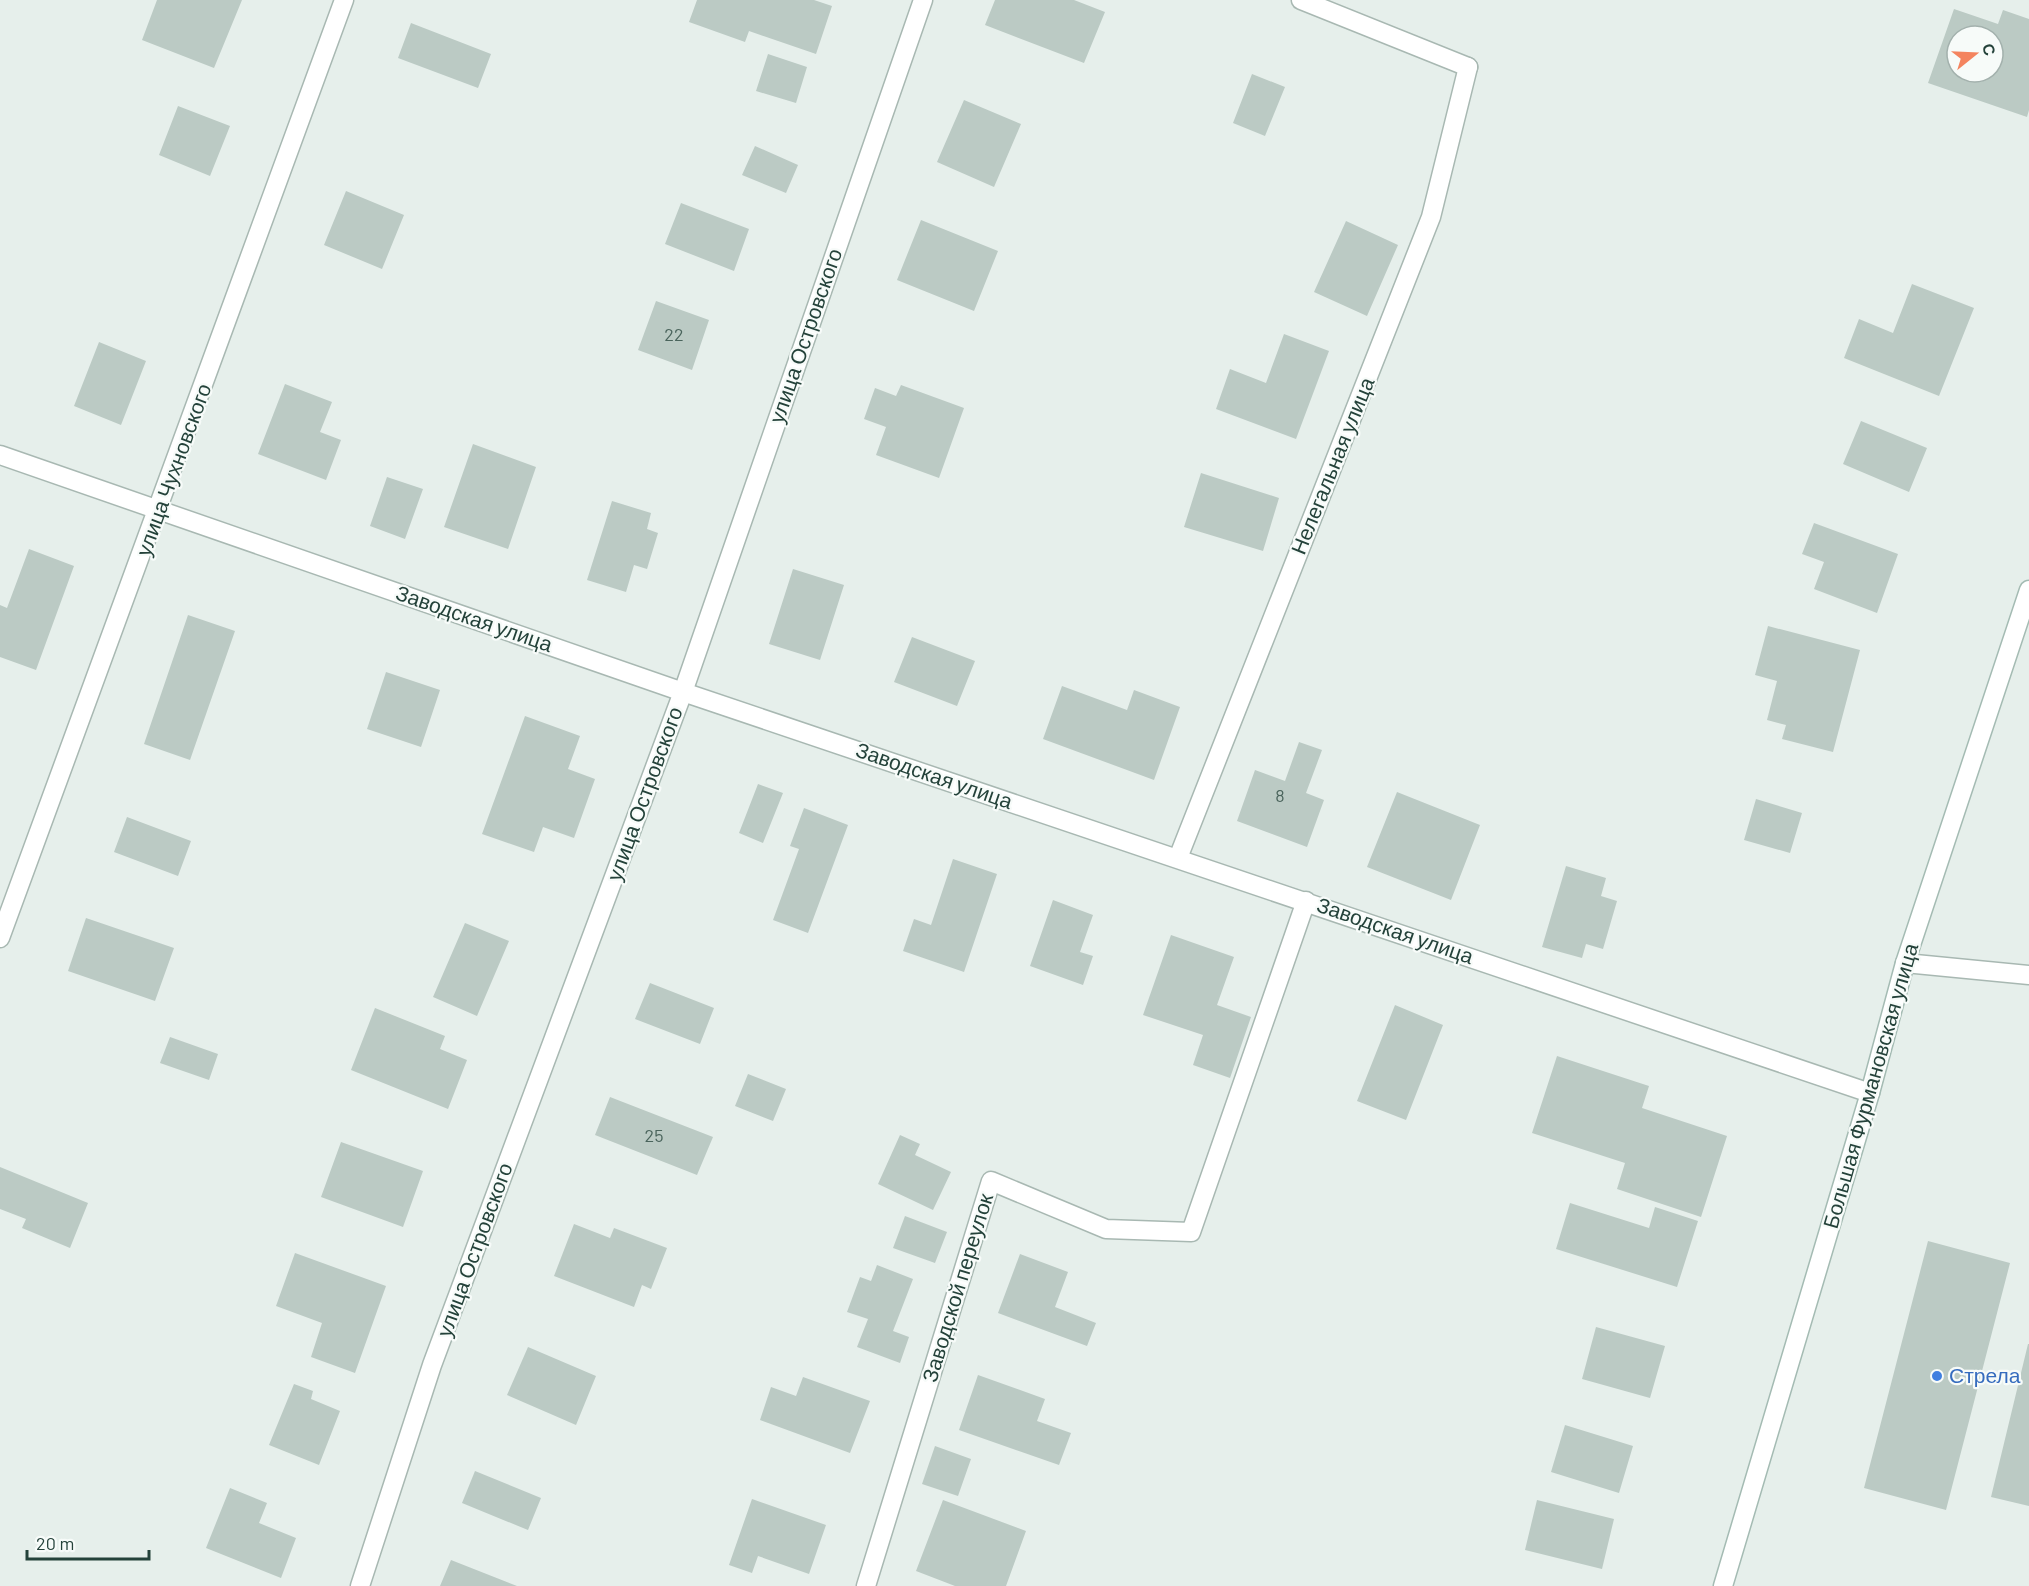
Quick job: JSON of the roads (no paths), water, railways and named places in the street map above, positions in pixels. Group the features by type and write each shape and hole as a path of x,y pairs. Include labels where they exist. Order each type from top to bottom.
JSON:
{"street":[{"name":"улица Чухновского","path":"0,938 344,0"},
{"name":"улица Островского","path":"360,1586 432,1365 683,692 923,0"},
{"name":"Нелегальная улица","path":"1178,858 1431,217 1468,67 1301,0"},
{"name":"Заводская улица","path":"0,455 683,692 1870,1093"},
{"name":"Большая Фурмановская улица","path":"1723,1586 1870,1093 1905,963 2029,590"},
{"name":"Заводской переулок","path":"866,1586 991,1181 1106,1229 1191,1232 1306,901"},
{"path":"1905,963 2029,975"}],"place":[{"name":"Стрела","path":"1937,1376"}]}
